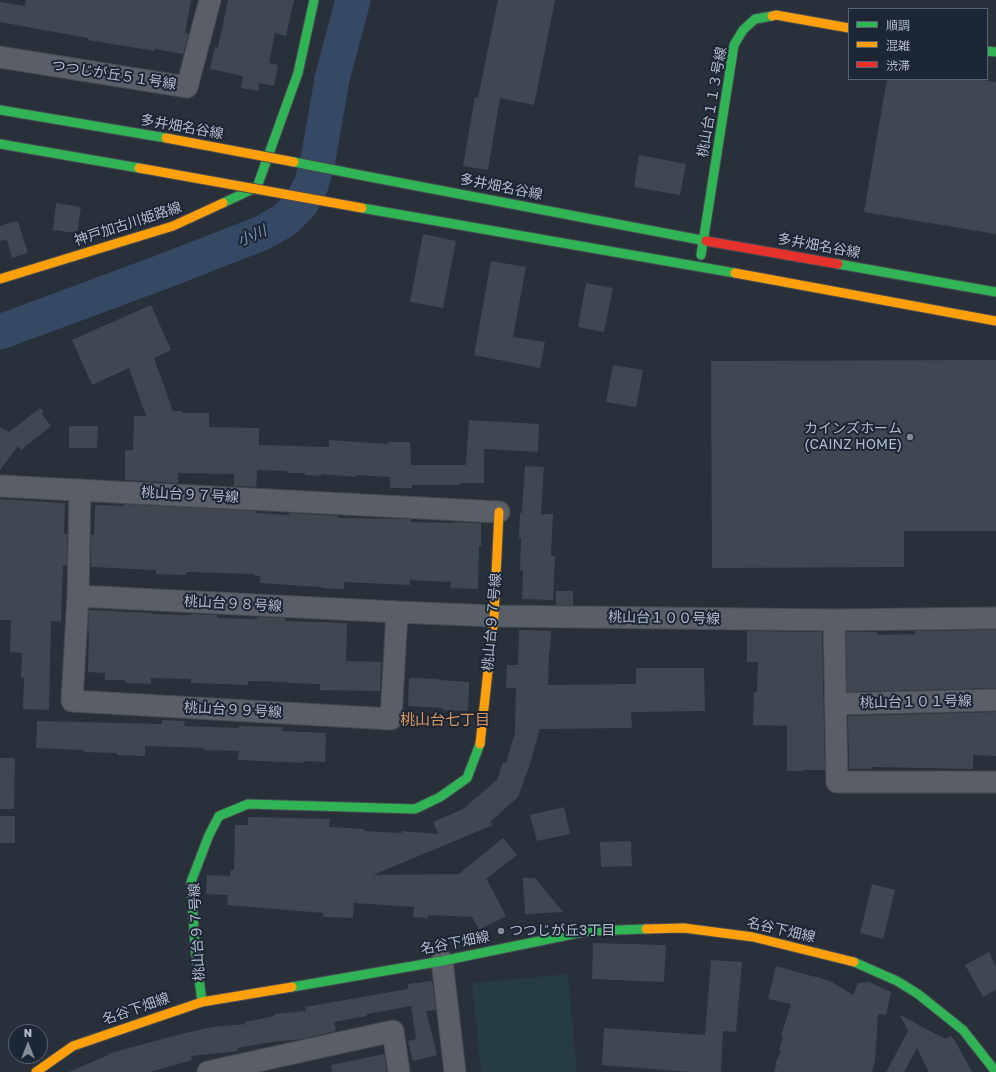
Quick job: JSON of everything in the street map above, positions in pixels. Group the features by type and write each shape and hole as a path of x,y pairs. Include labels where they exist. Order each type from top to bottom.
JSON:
{"street":[{"name":"つつじが丘５１号線","path":"0,57 187,87 210,0"},
{"name":"神戸加古川姫路線","path":"0,279 173,226 257,187 298,73 314,0"},
{"name":"桃山台１１３号線","path":"699,266 734,45 743,30 755,19 776,15 848,28"},
{"name":"多井畑名谷線","path":"0,110 166,138 703,240 996,292"},
{"path":"0,144 699,266 996,321"},
{"name":"桃山台９７号線","path":"0,486 499,512 494,616 481,742 467,778 440,797 415,809 248,804 219,816 209,835 191,882 195,947 202,1002"},
{"path":"78,596 80,490"},
{"name":"桃山台９８号線","path":"78,596 494,616"},
{"name":"桃山台９９号線","path":"78,596 72,701 391,720 397,612"},
{"name":"桃山台１００号線","path":"494,616 834,620 996,618"},
{"path":"834,620 837,782 996,782"},
{"name":"桃山台１０１号線","path":"836,704 996,700"},
{"name":"名谷下畑線","path":"36,1072 73,1046 202,1002 442,961 588,931 684,928 753,937 851,961 897,981 918,994 962,1030 996,1072"},
{"path":"442,961 455,1072"},
{"path":"208,1072 393,1031 398,1072"}],"green space":[{"path":"568,974 577,1072 481,1072 472,983"}],"building":[{"path":"26,0 191,0 185,33 189,34 183,54 88,40 88,38 0,22 0,2 25,6"},
{"path":"228,0 294,0 286,36 275,33 269,63 278,65 274,86 259,83 258,91 241,88 243,76 210,69 215,47 218,48"},
{"path":"498,0 555,0 534,105 500,98 488,170 463,166 475,97 478,98"},
{"path":"887,80 984,80 996,82 996,234 864,212"},
{"path":"639,155 686,164 680,195 634,187"},
{"path":"56,203 81,207 77,233 53,230"},
{"path":"12,222 18,222 28,253 12,258 7,240 0,241 0,226"},
{"path":"423,234 456,241 443,308 410,302"},
{"path":"491,261 526,267 513,337 545,342 540,368 474,355"},
{"path":"586,283 613,288 604,332 578,327"},
{"path":"151,305 171,350 154,358 173,411 182,411 182,413 209,413 209,427 259,428 259,445 329,447 329,440 388,444 388,442 410,442 411,465 466,465 469,420 539,424 538,452 484,449 484,483 460,483 460,485 412,485 412,488 390,488 390,477 356,475 356,477 321,474 321,476 305,475 305,473 287,473 287,471 257,470 256,487 234,486 234,474 178,473 178,483 125,480 125,450 133,450 134,416 146,416 129,368 92,385 72,340"},
{"path":"996,360 996,531 904,531 904,567 712,568 711,361"},
{"path":"613,365 643,370 636,407 606,402"},
{"path":"40,408 44,411 42,414 51,426 21,450 18,446 0,470 0,427 9,432"},
{"path":"69,426 98,426 97,448 69,448"},
{"path":"525,466 544,467 541,514 553,514 551,556 555,556 553,600 522,599 523,570 520,570 521,538 519,538"},
{"path":"0,499 65,503 64,534 67,534 67,566 63,566 61,622 51,621 49,710 23,709 24,678 21,678 22,653 10,652 11,620 0,620"},
{"path":"124,504 256,511 256,513 289,515 289,513 338,516 338,518 411,519 411,522 481,523 478,589 450,588 451,582 410,580 410,585 344,582 344,589 321,588 260,583 260,576 255,576 255,574 186,572 186,575 156,574 156,570 91,567 91,535 94,535 95,505 124,506"},
{"path":"556,591 573,591 573,605 556,605"},
{"path":"89,610 152,614 217,615 217,618 285,618 285,621 347,623 346,661 381,662 380,691 320,690 320,684 287,682 248,681 248,685 191,683 191,679 151,678 151,684 125,683 125,680 105,680 105,673 88,672"},
{"path":"519,630 551,631 548,685 636,684 636,668 704,668 705,711 631,712 632,728 540,729 530,764 518,797 490,822 493,825 373,875 459,874 503,838 517,855 485,880 487,880 506,916 479,930 472,917 428,915 428,918 413,917 414,907 354,903 353,918 323,917 323,913 227,905 228,895 206,894 207,875 230,876 231,870 234,870 235,825 248,825 248,817 330,819 329,827 365,829 364,831 402,833 402,831 438,834 433,822 463,809 497,780 503,762 506,763 515,733 516,688 506,688 507,665 518,665"},
{"path":"996,630 996,688 847,692 846,632 877,632 877,635 915,634 914,631"},
{"path":"747,631 822,632 825,770 787,771 787,726 753,725 754,692 757,692 758,662 747,662"},
{"path":"409,678 469,682 468,711 408,706"},
{"path":"996,712 996,756 973,755 973,769 872,767 871,769 849,769 848,716"},
{"path":"162,720 185,721 184,726 239,728 239,726 282,727 282,731 326,733 325,762 304,761 303,763 238,760 239,751 204,750 204,748 145,746 145,756 84,752 84,750 36,748 37,721 162,724"},
{"path":"0,758 15,758 14,809 0,809"},
{"path":"564,807 570,834 537,841 530,815"},
{"path":"0,816 15,816 15,843 0,843"},
{"path":"631,841 632,866 601,867 600,842"},
{"path":"523,878 535,878 563,912 525,914"},
{"path":"872,884 895,890 883,939 860,933"},
{"path":"593,943 666,945 664,982 592,979"},
{"path":"989,952 996,966 996,990 983,997 965,965"},
{"path":"711,960 742,962 736,1032 723,1031 721,1072 690,1072 602,1065 604,1028 705,1035"},
{"path":"776,966 832,982 853,995 858,983 869,982 891,992 886,1015 878,1014 875,1061 872,1072 774,1072 777,1064 775,1064 781,1051 779,1050 783,1037 781,1036 791,1004 768,999"},
{"path":"432,981 436,1010 426,1011 437,1055 413,1061 408,1041 416,1039 411,1006 334,1022 336,1031 302,1039 271,1042 237,1048 238,1051 191,1056 192,1060 150,1072 69,1072 108,1054 181,1034 212,1027 246,1024 245,1022 275,1016 275,1014 306,1011 305,1007 408,989 408,984"},
{"path":"900,1015 945,1039 951,1036 972,1072 929,1072 917,1048 904,1072 886,1072 908,1031"},
{"path":"384,1054 387,1072 332,1072 331,1065"}],"waterway":[{"name":"小川","path":"0,332 262,233 285,220 301,204 311,185 318,160 332,79 353,0"}],"traffic: fast":[{"path":"223,203 257,187 298,73 314,0"},
{"path":"701,255 734,45 743,30 755,19 772,16"},
{"path":"988,51 996,52"},
{"path":"0,110 166,138"},
{"path":"0,144 139,168"},
{"path":"294,162 370,177"},
{"path":"370,177 706,241"},
{"path":"362,208 735,273"},
{"path":"838,264 996,292"},
{"path":"202,1002 195,947 191,882 209,835 219,816 248,804 415,809 440,797 467,778 480,744"},
{"path":"292,987 442,961 588,931 646,929"},
{"path":"854,962 897,981 918,994 963,1030 996,1072"}],"traffic: slow":[{"path":"772,16 776,15 848,28"},
{"path":"166,138 294,162"},
{"path":"139,168 362,208"},
{"path":"0,279 173,226 223,203"},
{"path":"735,273 996,321"},
{"path":"480,744 494,616 499,512"},
{"path":"646,929 684,928 753,937 854,962"},
{"path":"36,1072 73,1046 202,1002 292,987"}],"traffic: jam":[{"path":"706,241 838,264"}],"place":[{"name":"カインズホーム (CAINZ HOME)","path":"910,437"},
{"name":"つつじが丘3丁目","path":"501,931"}],"district":[{"name":"桃山台七丁目","path":"445,720"}]}
